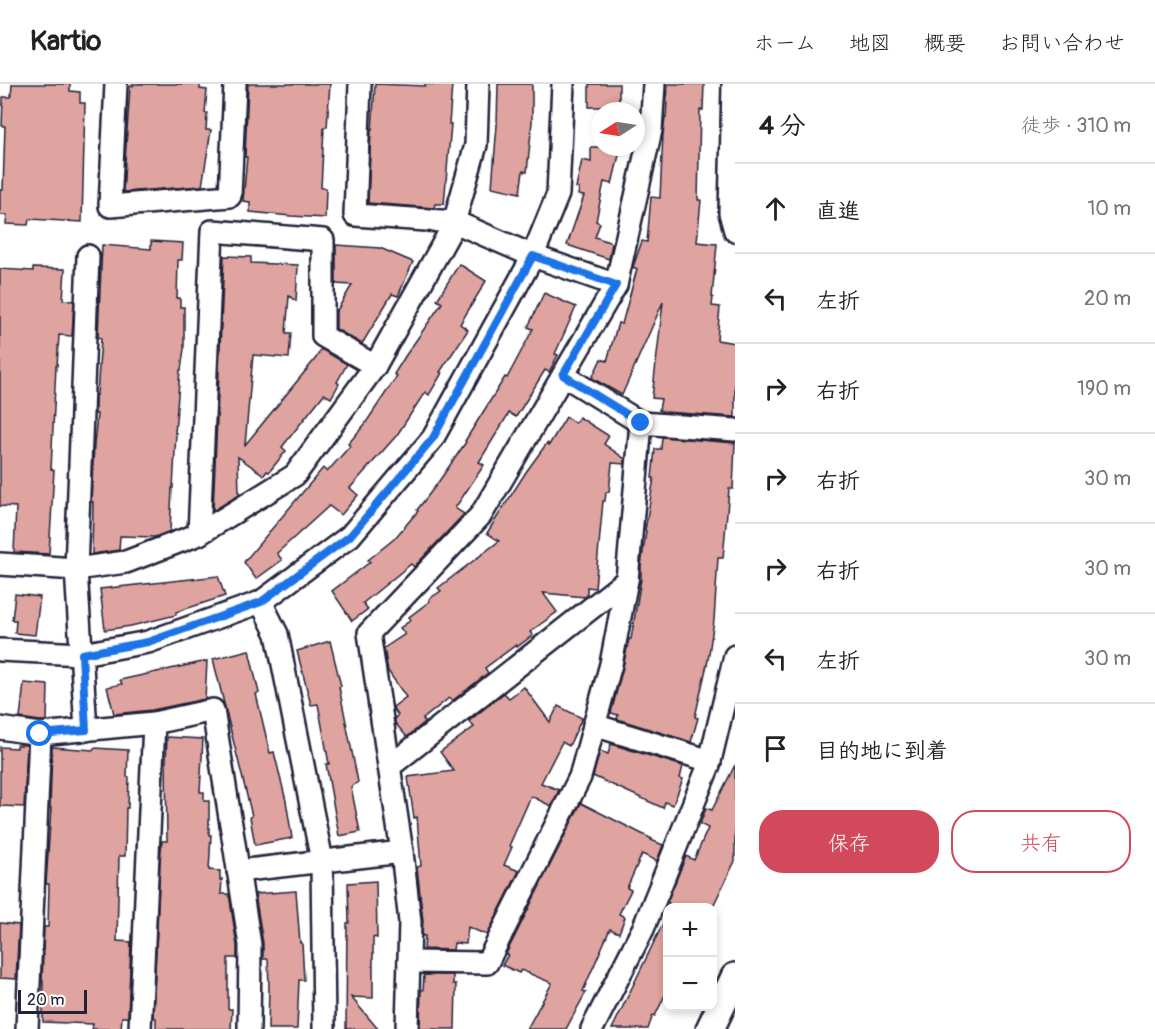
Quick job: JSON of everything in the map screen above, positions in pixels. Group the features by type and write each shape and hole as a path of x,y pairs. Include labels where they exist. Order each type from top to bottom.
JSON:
{"street":[{"path":"116,84 111,206 230,196 235,84"},
{"path":"360,84 355,215 455,222 533,256 616,285"},
{"path":"0,564 76,569 126,562 199,534 295,475 375,366 455,222 476,145 478,84"},
{"path":"0,650 82,654 148,642 261,602 350,536 433,438 533,256 558,194 563,84"},
{"path":"407,1029 410,922 402,852 369,633 481,515 616,285 651,130 654,84"},
{"path":"733,84 730,213 735,231"},
{"path":"199,534 212,231 323,240 323,336 375,366"},
{"path":"86,730 76,569 88,256"},
{"path":"563,375 641,423 735,430"},
{"path":"408,962 487,963 580,777 611,663 627,580 641,423"},
{"path":"389,766 627,580"},
{"path":"261,602 277,634 322,861 324,1029"},
{"path":"592,1029 643,929 710,761 735,656"},
{"path":"0,728 40,734 154,723 213,710 250,945 249,1029"},
{"path":"140,1029 154,723"},
{"path":"594,725 710,761"},
{"path":"27,1029 40,734"},
{"path":"238,871 402,852"},
{"path":"710,1029 735,976"}],"building":[{"path":"12,84 70,84 70,91 80,92 80,103 85,103 82,222 29,219 28,225 6,224 7,215 0,215 5,126 2,126 3,97 11,97"},
{"path":"133,84 200,84 200,89 207,90 206,130 211,130 202,186 123,192 130,86"},
{"path":"248,84 330,84 327,127 324,127 321,188 326,188 325,218 250,212 250,202 243,201 247,157 245,157"},
{"path":"375,84 452,85 444,204 435,204 434,208 368,203"},
{"path":"498,84 532,84 532,122 527,172 523,171 520,193 492,187"},
{"path":"589,84 619,84 619,102 591,102 591,107 589,107"},
{"path":"668,84 704,84 703,110 700,110 698,200 701,200 697,242 717,244 712,306 720,307 717,340 735,343 735,417 659,410 661,399 652,398 663,302 622,395 592,378 601,359 607,361 618,323 622,324 637,269 633,267 642,241 647,242 651,197 660,198"},
{"path":"591,156 619,156 612,184 604,182 596,221 600,223 595,237 612,243 609,259 567,245 584,196 578,195 579,189 576,188 582,160 591,162"},
{"path":"151,241 183,243 182,260 178,260 177,298 180,298 180,307 184,307 184,349 175,433 170,531 155,537 120,536 119,550 92,554 93,502 91,502 97,414 95,414 95,395 97,395 101,338 98,337 102,245 151,249"},
{"path":"336,245 380,248 413,262 398,296 392,294 362,344 336,329 336,312 352,285 336,284"},
{"path":"224,256 251,257 251,263 298,265 296,301 289,296 286,333 291,333 289,358 253,355 245,445 321,349 347,364 331,398 324,394 282,447 286,451 269,472 267,471 264,475 238,457 239,495 213,511"},
{"path":"459,264 486,281 460,324 468,330 440,372 442,373 429,395 425,392 397,435 350,488 358,495 341,515 329,506 277,553 282,560 256,579 244,562 323,468 327,472 350,446 348,444 365,424 397,376 394,374 442,303 437,300"},
{"path":"33,268 65,269 63,300 74,301 72,336 59,335 51,469 54,470 49,554 14,552 16,507 0,506 0,269 33,271"},
{"path":"544,293 576,307 549,372 545,370 516,417 509,413 479,462 484,465 455,508 464,514 414,567 411,564 363,603 368,609 352,621 332,591 370,562 368,560 394,539 418,511 466,442 505,377 507,378 533,329 528,327"},
{"path":"566,417 575,423 579,417 609,436 604,444 625,459 625,464 612,463 609,492 606,492 605,501 603,501 595,588 587,587 585,597 543,593 557,612 530,632 533,635 485,668 488,673 452,701 449,698 423,719 425,722 407,737 395,723 398,715 393,707 406,697 388,671 384,648 405,634 400,628 411,620 409,617 441,591 438,588 499,541 487,533 526,472 547,443 549,445"},
{"path":"662,437 735,443 733,489 729,489 723,558 718,558 714,620 708,660 695,717 698,718 691,742 617,719 618,715 611,713 629,639 631,639 654,478 652,478 655,449 661,449"},
{"path":"218,576 225,596 176,612 176,615 105,630 100,589"},
{"path":"15,594 40,597 35,635 15,633 16,620 12,620"},
{"path":"330,641 341,686 339,687 358,782 351,787 360,832 339,836 318,704 311,705 297,651"},
{"path":"249,650 259,693 256,694 270,753 274,752 292,838 255,845 250,817 252,816 213,659"},
{"path":"207,661 205,699 152,710 114,714 107,687 122,684 120,680"},
{"path":"24,683 48,685 47,721 20,718"},
{"path":"524,687 550,722 558,706 582,718 569,746 562,742 541,783 559,790 551,806 531,796 509,846 512,847 504,865 519,871 487,935 468,927 466,944 454,943 453,950 424,949 425,936 422,936 423,921 417,867 421,866 417,817 414,818 408,777 454,771 440,752 474,727 469,721 504,693 509,698"},
{"path":"167,737 203,739 200,792 204,792 204,801 209,801 209,835 211,835 209,870 220,871 221,894 229,894 237,946 237,958 228,958 228,1009 232,1009 231,1029 156,1029 156,1018 153,1018 160,861 162,841 167,841"},
{"path":"611,744 683,766 680,778 683,779 673,805 665,802 663,808 593,776 600,751 608,754"},
{"path":"17,745 27,745 24,807 0,806 0,747 17,748"},
{"path":"52,747 128,750 128,808 126,808 125,856 119,856 117,941 131,942 128,1017 122,1017 121,1029 92,1029 93,1024 43,1022 42,981 44,927 48,927 49,884 46,884"},
{"path":"735,765 735,861 714,903 669,903 667,902 686,856 694,860 708,828 700,824 706,808 712,810"},
{"path":"581,803 663,845 657,861 642,854 627,888 631,890 619,914 625,917 619,933 610,929 583,991 586,992 566,1029 527,1029 552,983 502,965"},
{"path":"376,881 377,938 373,937 373,998 351,997 378,1029 346,1029 348,883"},
{"path":"296,891 304,980 299,980 297,1029 268,1029 268,959 263,959 263,943 255,894"},
{"path":"0,923 19,925 16,979 0,978"},
{"path":"663,923 663,999 655,1016 653,1015 648,1029 612,1029"},
{"path":"424,975 453,975 453,984 456,984 455,1029 420,1029 421,990 423,990"}],"route":[{"path":"40,734 86,730 82,654 148,642 261,602 350,536 433,438 533,256 616,285 563,375 641,423"}]}
